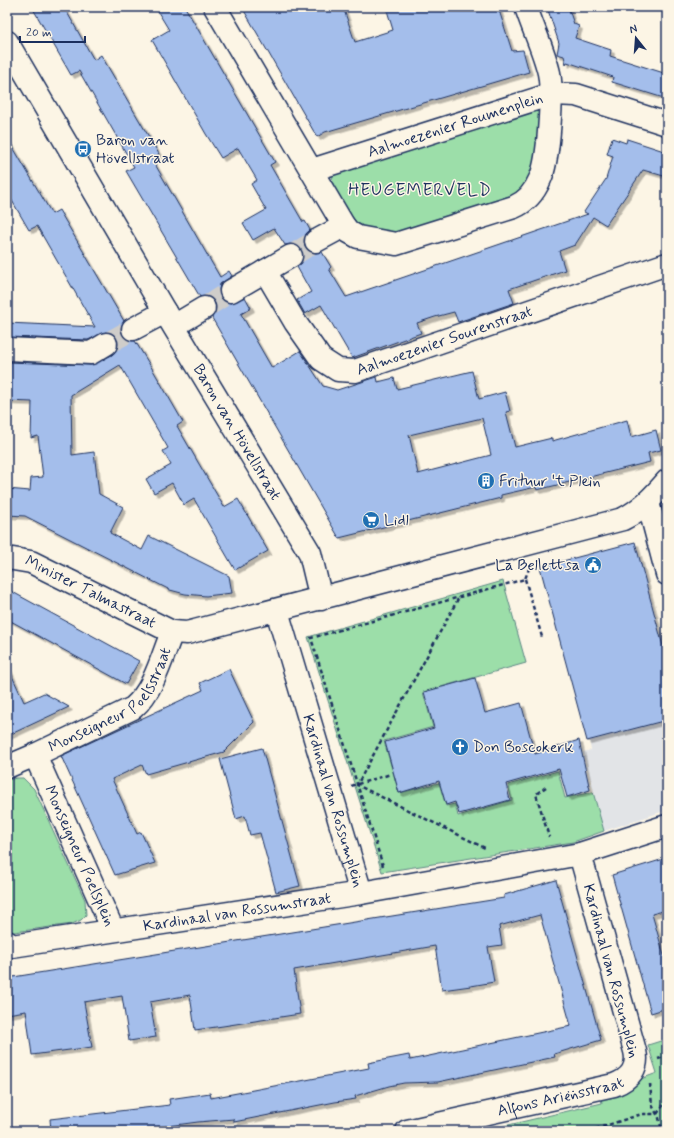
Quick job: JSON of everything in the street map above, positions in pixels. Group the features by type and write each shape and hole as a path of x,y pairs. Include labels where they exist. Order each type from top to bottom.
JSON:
{"street":[{"path":"215,7 312,170"},
{"path":"526,7 549,73 552,94 576,96 667,124"},
{"name":"Baron van Hövellstraat","path":"7,42 169,319 310,553 322,599"},
{"name":"Aalmoezenier Roumenplein","path":"552,94 541,178 536,188 522,204 396,244 358,237 349,232 344,226 312,170 552,94"},
{"path":"316,241 344,226"},
{"path":"231,291 291,256"},
{"name":"Aalmoezenier Sourenstraat","path":"265,271 295,322 321,359 338,370 347,372 355,371 667,264"},
{"path":"133,329 204,308"},
{"path":"7,349 91,352 106,344"},
{"path":"172,632 187,633 277,611 623,519 633,514 648,502 667,481"},
{"path":"648,502 667,574"},
{"name":"Minister Talmastraat","path":"7,558 31,562 172,632"},
{"name":"Kardinaal van Rossumplein","path":"277,611 361,893 580,854 667,826"},
{"name":"Monseigneur Poelsstraat","path":"34,755 133,708 139,702 150,685 172,632"},
{"path":"7,767 34,755"},
{"name":"Monseigneur Poelsplein","path":"7,942 12,946 113,930 34,755"},
{"name":"Kardinaal van Rossumplein","path":"580,854 635,1050 636,1065"},
{"name":"Kardinaal van Rossumstraat","path":"113,930 361,893"},
{"name":"Alfons Ariënsstraat","path":"407,1131 614,1085 627,1078 636,1065"}],"path":[{"path":"540,541 526,579 542,636"},
{"path":"390,888 311,638 526,579"},
{"path":"356,784 458,598"},
{"path":"331,792 391,774"},
{"path":"356,784 519,865"},
{"path":"546,787 536,794 555,858"},
{"path":"652,1092 652,1105 657,1114 662,1131"},
{"path":"657,1114 667,1100"},
{"path":"589,1131 642,1114 657,1114"}],"shaded area":[{"path":"667,720 667,810 604,831 583,752 591,750 589,741"}],"green space":[{"path":"536,109 541,116 534,175 519,196 399,234 369,232 353,223 334,191 332,176 336,171"},
{"path":"503,581 526,663 423,692 433,727 384,741 399,793 439,783 446,806 455,804 458,816 512,800 508,785 558,771 565,798 593,792 604,831 573,842 382,872 308,637"},
{"path":"23,778 34,789 85,900 86,915 81,920 72,924 7,933 7,780"},
{"path":"667,1039 667,1131 483,1131 602,1103 600,1094 657,1073 648,1045"}],"building":[{"path":"32,7 64,7 94,60 101,55 159,154 152,159 220,277 229,271 232,276 220,284 220,297 224,302 231,303 245,297 251,308 241,314 272,368 300,351 323,386 337,390 377,377 378,382 394,378 397,389 472,371 479,399 505,392 510,411 506,412 515,447 552,438 552,441 627,420 631,437 656,430 661,450 648,453 650,462 537,490 536,487 501,495 501,498 339,538 212,318 216,308 215,302 210,297 200,297 126,171 134,167 79,71 71,75","holes":["482,418 491,455 418,474 409,435"]},
{"path":"155,7 185,7 275,162 270,165 303,222 305,221 310,230 306,234 304,240 305,247 310,252 322,252 331,267 329,269 346,297 588,214 584,212 606,179 613,156 607,154 612,138 626,143 627,139 667,152 667,177 643,170 606,225 593,217 575,245 559,251 565,270 509,289 514,303 458,322 454,312 417,323 421,333 352,358 321,305 305,314 297,300 311,292 297,267 302,263 302,249 298,245 285,245 274,228 253,240 243,223 266,210 251,184 257,180 238,148 221,158 206,134 152,40 169,30"},
{"path":"242,7 343,7 355,42 393,30 386,7 498,7 512,51 523,50 529,72 325,132 317,137"},
{"path":"547,7 568,7 574,24 579,26 575,38 611,50 610,56 667,74 667,99 612,82 613,77 567,62 566,64 564,56 557,54 559,43"},
{"path":"7,137 52,214 59,210 124,321 121,328 122,335 127,340 135,341 153,370 183,422 177,426 224,507 238,499 268,551 235,570 194,499 184,505 172,483 154,493 146,479 171,465 163,451 168,448 120,365 71,395 72,455 94,452 99,494 123,507 110,533 142,550 149,536 229,576 232,593 206,596 185,594 170,590 25,516 7,515 7,489 30,491 31,478 43,477 38,436 31,438 32,402 7,401 7,362 91,365 112,355 117,350 118,344 116,337 112,333 106,332 88,340 7,337 7,323 95,327 37,226 29,230 7,192"},
{"name":"La Bellettsa","path":"635,542 667,661 667,720 587,741 540,567"},
{"path":"7,589 139,661 126,684 7,619"},
{"path":"7,665 24,702 44,693 69,707 7,736"},
{"path":"229,669 254,722 224,752 146,774 142,765 112,779 137,834 141,832 155,863 115,875 61,756 203,690 200,683"},
{"name":"Don Boscokerk","path":"475,678 485,713 521,703 535,754 579,740 590,790 567,797 559,769 506,784 510,800 459,814 455,802 446,805 439,781 399,793 385,742 434,728 424,692"},
{"path":"262,748 300,886 276,892 260,833 250,835 245,816 236,819 220,759"},
{"path":"667,858 667,910 652,914 667,966 667,1008 651,1013 612,875"},
{"path":"556,880 601,1040 554,1054 555,1057 438,1082 404,1083 389,1086 355,1096 356,1099 234,1122 234,1119 198,1122 153,1128 154,1131 51,1131 50,1119 170,1105 169,1099 210,1093 211,1098 369,1068 368,1063 388,1059 409,1055 410,1060 571,1026 540,915 499,926 502,945 488,947 494,982 442,990 435,946 294,970 300,1014 195,1030 190,995 150,1002 156,1037 129,1041 122,996 84,1002 92,1047 32,1055 26,1011 7,1014 7,978 504,898 504,895"}],"tunnel":[{"path":"291,256 316,241"},
{"path":"204,308 231,291"},
{"path":"106,344 133,329"}],"place":[{"name":"Baron van Hövellstraat","path":"83,149"},
{"name":"Frituur 't Plein","path":"486,481"},
{"name":"Lidl","path":"371,520"},
{"name":"La Bellettsa","path":"593,565"},
{"name":"Don Boscokerk","path":"460,747"}],"district":[{"name":"HEUGEMERVELD","path":"420,190"}]}
